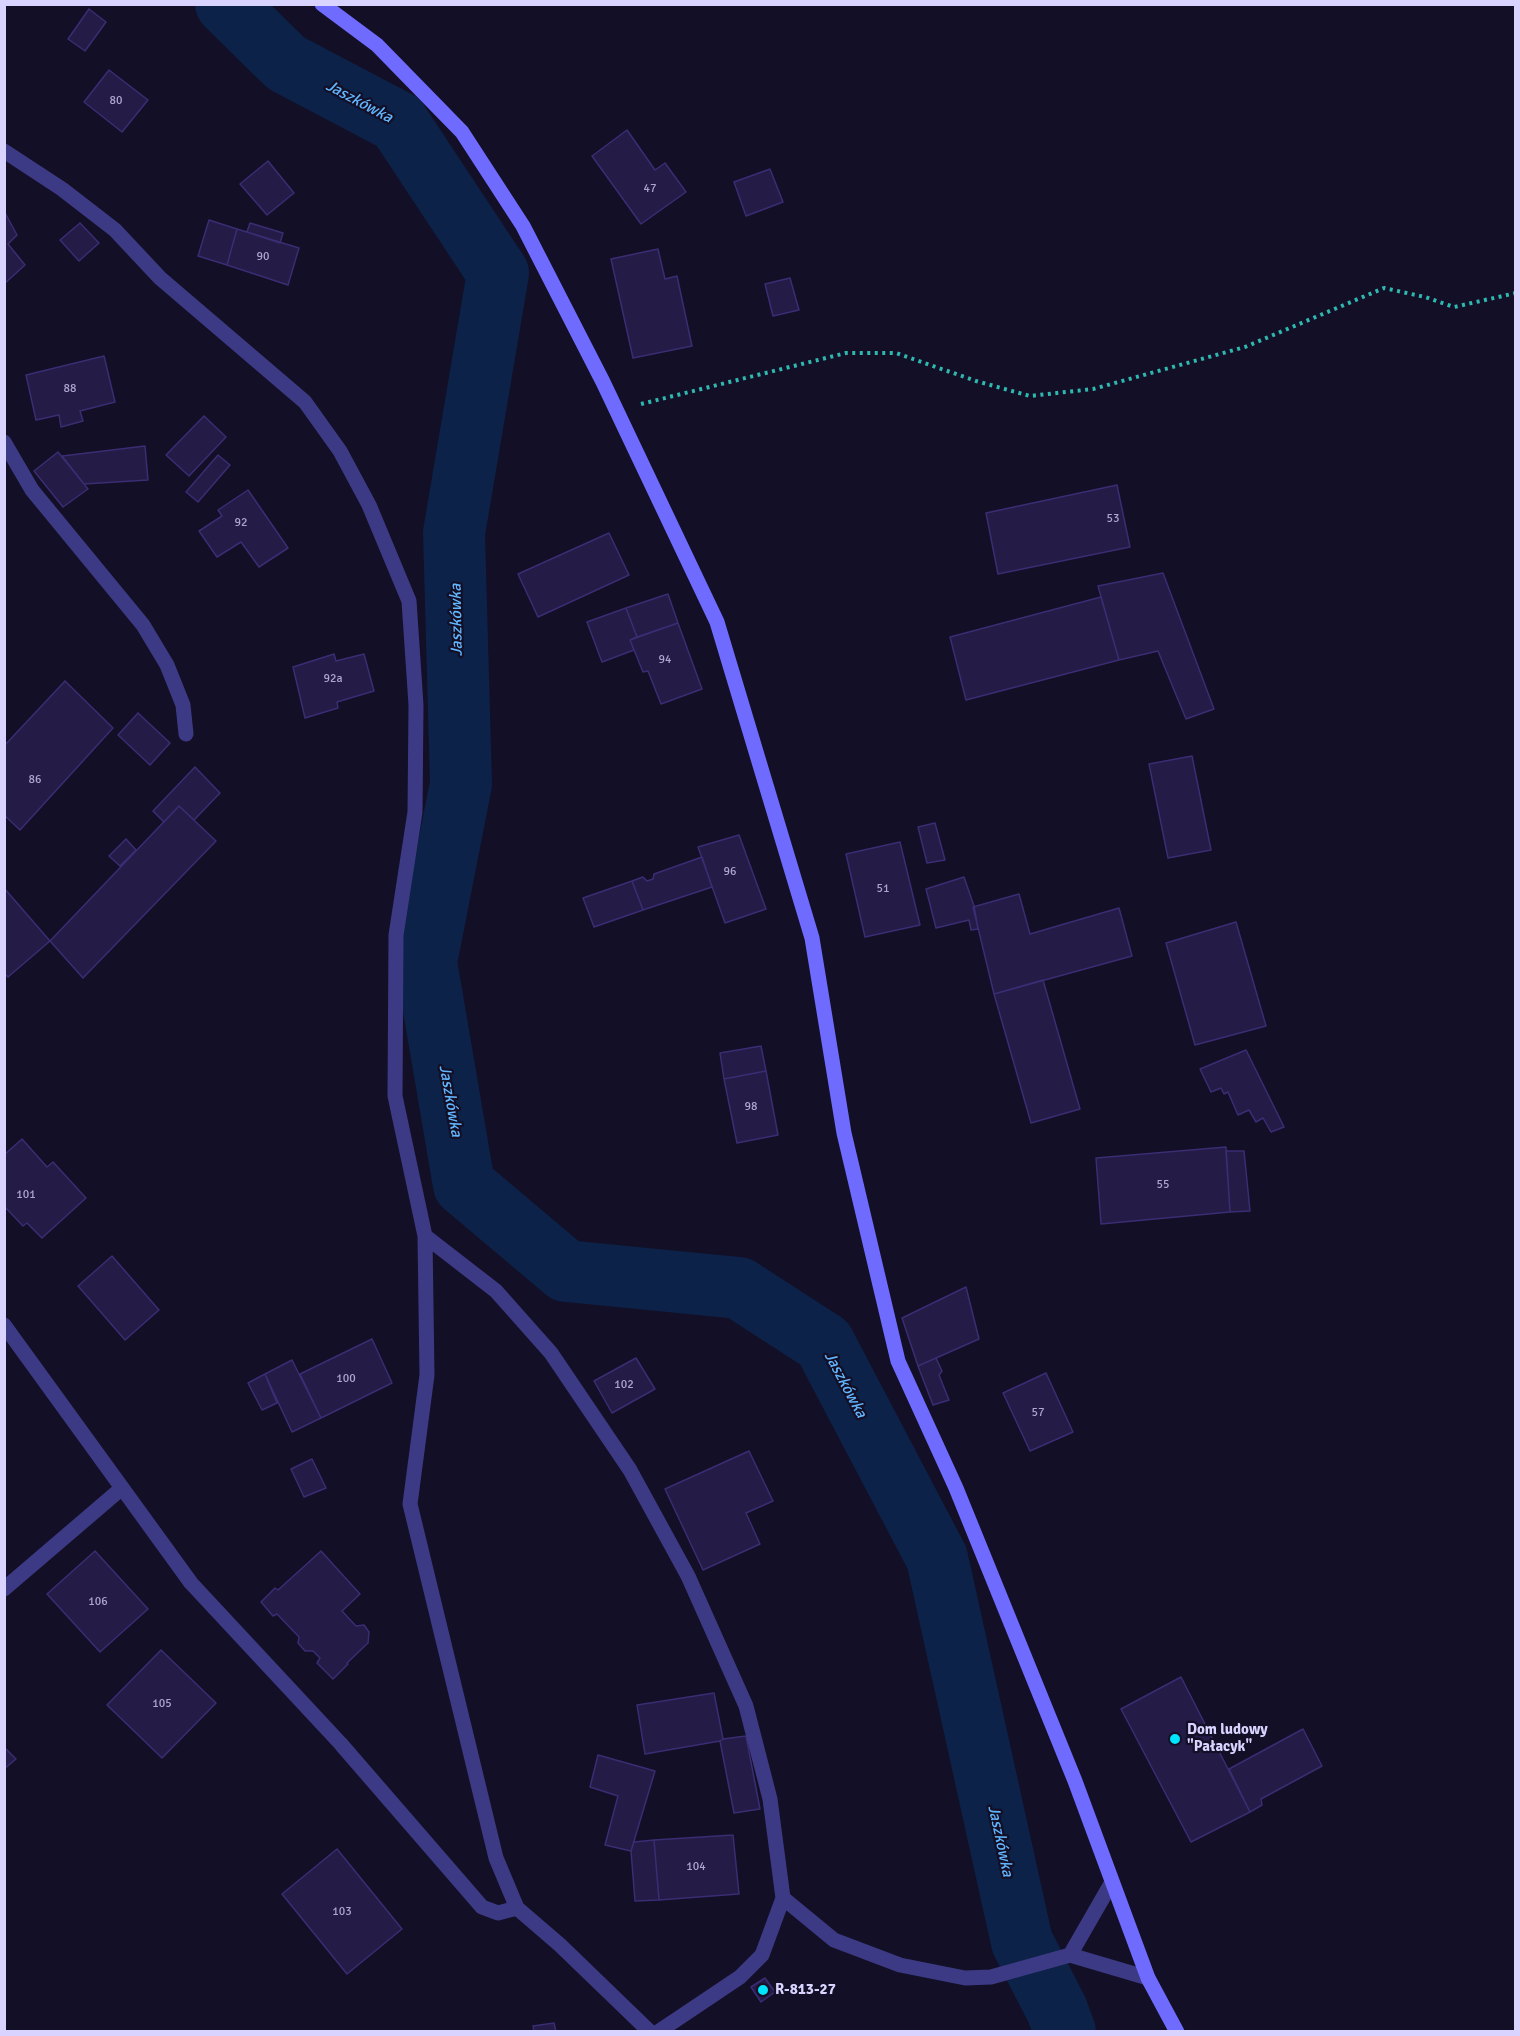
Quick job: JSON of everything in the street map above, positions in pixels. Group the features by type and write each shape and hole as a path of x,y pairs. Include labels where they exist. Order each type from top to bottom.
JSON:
{"street":[{"path":"322,4 377,45 462,132 523,226 617,409 717,622 812,938 844,1133 898,1361 960,1499 1075,1780 1149,1978 1177,2031"},
{"path":"4,151 62,189 116,230 160,278 305,402 340,451 369,505 409,601 416,705 415,812 396,935 394,1096 424,1236 428,1375 410,1504 496,1858 517,1908 560,1945 650,2031"},
{"path":"4,442 32,490 143,625 167,665 183,705 186,734"},
{"path":"424,1236 496,1291 551,1353 630,1470 688,1576 746,1706 770,1799 783,1898 762,1955 740,1977 658,2031"},
{"path":"4,1325 191,1583 340,1743 482,1907 498,1913 517,1908"},
{"path":"4,1589 122,1488"},
{"path":"1065,1957 1112,1882"},
{"path":"783,1898 834,1940 900,1965 965,1978 991,1977 1065,1957 1149,1978"}],"path":[{"path":"617,409 846,353 896,354 976,381 1030,396 1093,389 1245,347 1384,288 1425,297 1454,307 1515,293"}],"building":[{"path":"89,9 106,22 85,51 68,39"},
{"path":"109,70 148,100 122,132 84,102"},
{"path":"627,130 655,170 665,163 686,192 641,224 592,156"},
{"path":"268,161 294,193 267,215 240,184"},
{"path":"770,169 783,202 746,216 734,182"},
{"path":"4,211 17,235 8,244 25,265 4,284"},
{"path":"209,220 237,229 227,265 198,256"},
{"path":"80,223 99,243 79,261 60,240"},
{"path":"250,223 283,233 280,243 247,232"},
{"path":"237,229 299,248 288,285 227,265"},
{"path":"658,249 665,279 677,276 692,346 633,358 611,259"},
{"path":"790,278 799,310 773,316 765,284"},
{"path":"104,356 115,402 80,411 83,421 61,427 59,415 36,420 26,375"},
{"path":"204,416 226,437 189,476 166,455"},
{"path":"145,446 148,480 84,484 62,456"},
{"path":"58,452 88,489 63,507 34,471"},
{"path":"218,455 230,465 198,502 186,492"},
{"path":"1117,485 1130,547 998,574 986,513"},
{"path":"248,490 288,548 259,567 241,542 217,557 199,531 222,516 218,510"},
{"path":"609,533 629,575 538,617 518,574"},
{"path":"1163,573 1214,709 1186,719 1158,651 1119,660 1098,586"},
{"path":"668,594 678,623 637,637 626,608"},
{"path":"1101,597 1119,660 966,700 950,637"},
{"path":"626,608 637,637 630,640 634,650 602,662 587,622"},
{"path":"678,623 702,689 661,704 648,671 643,672 630,640"},
{"path":"334,654 336,661 364,654 374,691 337,702 338,708 305,718 293,667"},
{"path":"65,681 113,728 20,830 4,815 4,746"},
{"path":"138,713 170,743 150,765 118,735"},
{"path":"1192,756 1211,850 1168,858 1149,764"},
{"path":"195,767 220,793 194,820 179,806 164,822 153,811"},
{"path":"179,806 216,841 83,978 50,941"},
{"path":"935,823 945,860 927,863 918,827"},
{"path":"739,835 766,909 725,923 698,847"},
{"path":"126,839 136,850 120,866 109,856"},
{"path":"900,842 920,925 865,937 846,854"},
{"path":"702,857 712,887 643,910 632,881 643,877 647,881 653,879 654,874"},
{"path":"964,877 974,906 978,929 971,930 969,920 936,928 926,889"},
{"path":"632,881 643,910 594,927 583,898"},
{"path":"4,888 50,941 8,977 4,973"},
{"path":"1019,894 1030,934 1119,908 1132,956 994,994 973,907"},
{"path":"1236,922 1266,1026 1195,1045 1166,943"},
{"path":"1043,980 1080,1109 1031,1123 994,994"},
{"path":"761,1046 766,1071 724,1079 720,1053"},
{"path":"1246,1050 1284,1127 1271,1132 1263,1118 1256,1122 1249,1110 1238,1115 1228,1092 1224,1094 1221,1088 1211,1092 1200,1069"},
{"path":"766,1071 778,1135 737,1143 724,1079"},
{"path":"22,1139 47,1167 53,1162 86,1198 42,1238 27,1223 23,1226 4,1206 4,1155"},
{"path":"1226,1147 1230,1212 1101,1224 1096,1158"},
{"path":"1226,1151 1244,1151 1250,1211 1230,1212"},
{"path":"112,1256 159,1310 125,1340 78,1286"},
{"path":"966,1287 979,1339 918,1366 902,1318"},
{"path":"372,1339 392,1383 321,1418 300,1374"},
{"path":"636,1358 655,1389 612,1413 594,1381"},
{"path":"936,1358 942,1371 939,1375 949,1400 933,1405 918,1366"},
{"path":"292,1360 321,1418 292,1432 265,1374"},
{"path":"1046,1373 1073,1432 1030,1451 1003,1393"},
{"path":"265,1374 277,1403 262,1410 248,1383"},
{"path":"749,1451 773,1501 746,1513 760,1544 703,1570 665,1489"},
{"path":"312,1459 326,1488 304,1497 291,1469"},
{"path":"95,1551 148,1609 100,1652 47,1594"},
{"path":"321,1551 360,1594 342,1611 356,1626 364,1625 369,1632 368,1643 333,1679 317,1663 320,1658 313,1651 305,1651 298,1643 299,1637 277,1614 273,1616 261,1602 275,1588 278,1590"},
{"path":"161,1650 216,1703 162,1758 107,1705"},
{"name":"Dom ludowy \"Pałacyk\"","path":"1181,1677 1250,1812 1191,1842 1121,1709"},
{"path":"714,1693 723,1739 645,1754 637,1705"},
{"path":"1303,1729 1322,1766 1261,1799 1262,1805 1250,1812 1229,1769"},
{"path":"746,1736 760,1809 734,1813 720,1741"},
{"path":"4,1747 16,1759 4,1769"},
{"path":"598,1755 655,1771 631,1851 605,1845 618,1796 590,1787"},
{"path":"733,1835 739,1894 659,1900 654,1840"},
{"path":"654,1840 659,1900 635,1901 631,1851 634,1842"},
{"path":"337,1849 402,1929 347,1974 282,1894"},
{"name":"R-813-27","path":"765,1978 775,1992 761,2002 751,1987"},
{"path":"554,2023 556,2032 534,2032 533,2026"}],"waterway":[{"name":"Jaszkówka","path":"226,4 286,63 398,122 498,273 454,533 461,784 426,962 464,1185 566,1271 739,1288 824,1343 937,1558 1022,1942 1057,2010 1065,2032"}],"place":[{"name":"Dom ludowy \"Pałacyk\"","path":"1175,1739"},
{"name":"R-813-27","path":"763,1990"}]}
